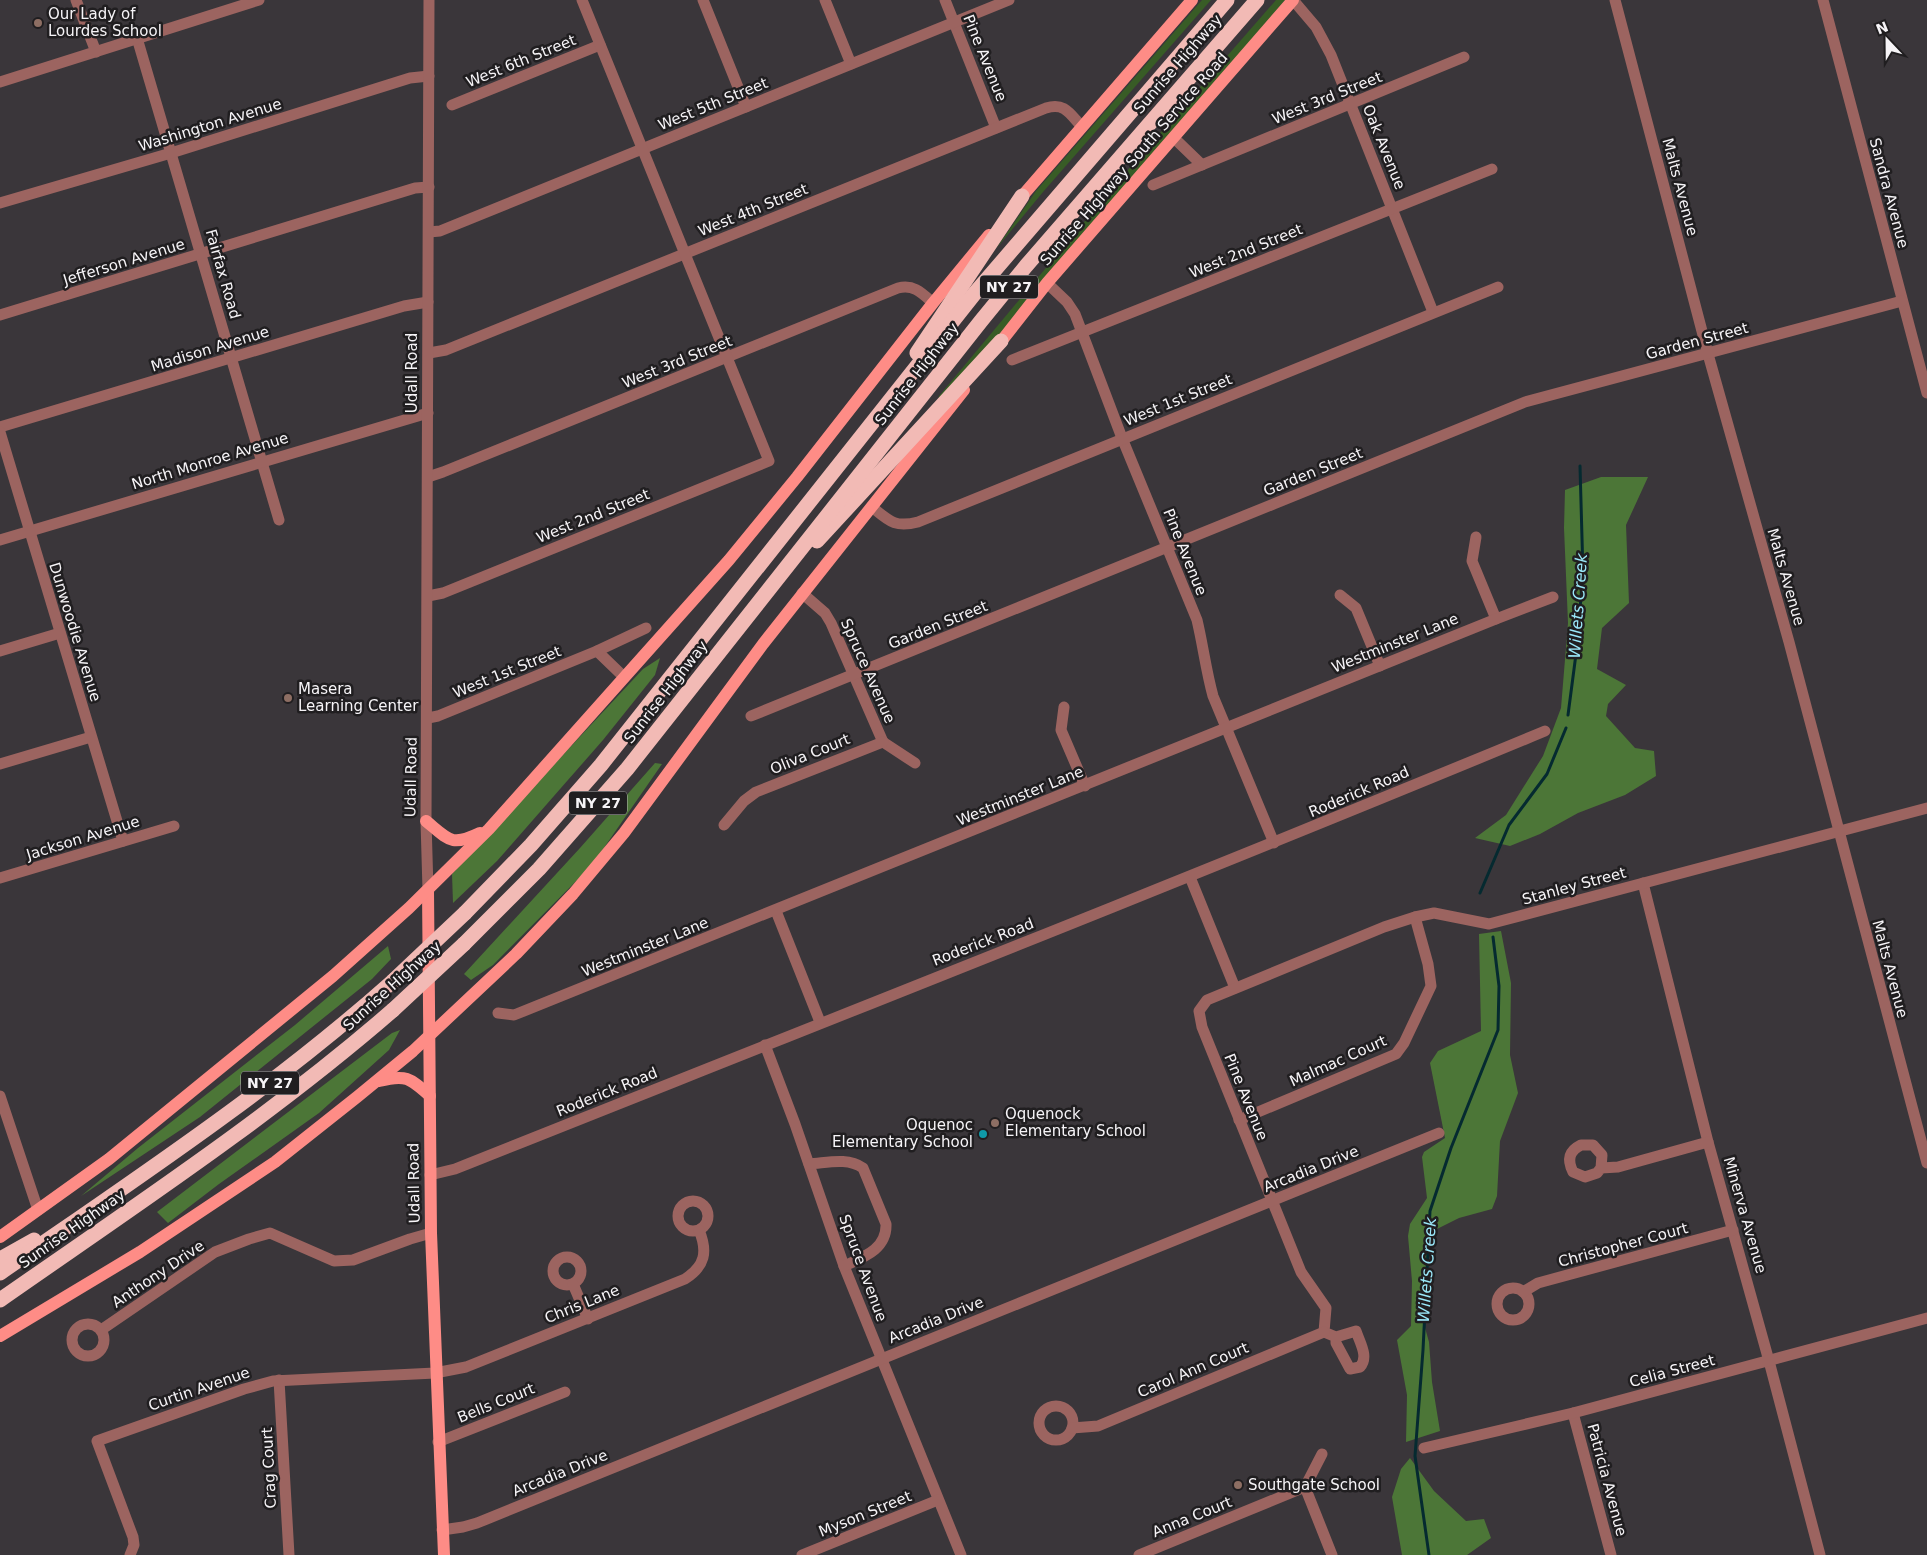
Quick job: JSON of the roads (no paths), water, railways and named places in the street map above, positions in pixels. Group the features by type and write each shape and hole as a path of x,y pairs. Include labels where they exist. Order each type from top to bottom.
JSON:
{"highway":[{"name":"Sunrise Highway","path":"0,1273 269,1083 335,1031 393,981 465,913 543,832 612,752 998,266 1227,0"},
{"name":"Sunrise Highway","path":"0,1300 247,1126 331,1062 393,1010 464,944 539,869 610,789 1020,273 1256,0"},
{"path":"887,404 928,334 1022,196"},
{"path":"773,584 834,524 1001,341"},
{"path":"0,1259 84,1214"}],"main road":[{"name":"Sunrise Highway","path":"0,1237 109,1159 312,993 428,890 489,829 751,533 933,303 1022,196 1192,0"},
{"name":"Sunrise Highway South Service Road","path":"1001,341 1047,283 1293,0"},
{"path":"0,1336 140,1252 215,1203 297,1145 430,1036 516,954 595,868 656,791 763,644 1001,341"},
{"path":"426,821 446,838 455,842 465,840 489,829"},
{"name":"Udall Road","path":"428,890 431,1233 435,1373 444,1555"},
{"path":"377,1081 396,1077 406,1078 430,1096"}],"street":[{"path":"76,0 96,52"},
{"path":"0,82 96,52 232,4 259,0"},
{"name":"Udall Road","path":"428,890 426,821 428,718 429,0"},
{"path":"582,0 727,358"},
{"path":"703,0 746,107"},
{"path":"825,0 851,64"},
{"name":"Pine Avenue","path":"945,0 996,128"},
{"name":"West 5th Street","path":"429,232 440,231 1009,0"},
{"name":"Oak Avenue","path":"1293,0 1324,40 1393,208 1433,312"},
{"name":"Malts Avenue","path":"1615,0 1708,354 1789,642 1927,1163"},
{"name":"Sandra Avenue","path":"1823,0 1927,393"},
{"name":"Fairfax Road","path":"137,38 279,520"},
{"name":"West 6th Street","path":"452,105 600,44"},
{"name":"West 3rd Street","path":"1154,185 1464,57"},
{"name":"Washington Avenue","path":"0,203 171,153 410,78 429,76"},
{"name":"West 4th Street","path":"429,353 446,350 996,128 1055,106 1066,110 1082,126"},
{"path":"1174,138 1202,165"},
{"name":"West 2nd Street","path":"1012,360 1492,169"},
{"name":"Jefferson Avenue","path":"0,315 416,188 428,187"},
{"name":"Pine Avenue","path":"1047,283 1072,308 1122,438 1197,620 1202,639 1207,677 1274,843"},
{"name":"West 3rd Street","path":"428,477 903,287 908,286 917,290 933,303"},
{"name":"West 1st Street","path":"872,507 893,524 905,525 918,522 1498,287"},
{"name":"Madison Avenue","path":"0,427 404,306 428,302"},
{"name":"Garden Street","path":"751,716 854,676 1525,402 1902,302"},
{"name":"West 2nd Street","path":"428,596 452,589 769,461 727,358"},
{"name":"North Monroe Avenue","path":"0,540 428,413"},
{"name":"Dunwoodie Avenue","path":"0,432 123,841"},
{"path":"1476,537 1472,561 1496,619"},
{"name":"Spruce Avenue","path":"802,594 828,617 883,742"},
{"path":"1340,595 1356,608 1380,666"},
{"name":"Westminster Lane","path":"498,1013 514,1015 776,911 1496,619 1553,598"},
{"name":"West 1st Street","path":"428,718 438,716 597,651 646,628"},
{"path":"0,651 60,633"},
{"path":"597,651 624,677"},
{"path":"1064,707 1061,730 1085,786"},
{"name":"Roderick Road","path":"430,1175 455,1169 820,1022 1190,877 1544,731"},
{"path":"0,764 91,737"},
{"path":"883,742 914,763"},
{"name":"Oliva Court","path":"724,825 744,801 756,792 883,742"},
{"name":"Stanley Street","path":"1236,988 1384,927 1415,917 1434,913 1489,924 1927,808"},
{"name":"Jackson Avenue","path":"0,878 174,826"},
{"path":"1190,877 1236,988"},
{"name":"Minerva Avenue","path":"1643,883 1708,1142 1770,1361 1820,1555"},
{"path":"776,911 820,1022"},
{"name":"Malmac Court","path":"1239,1120 1396,1054 1404,1043 1431,986 1428,964 1415,917"},
{"name":"Pine Avenue","path":"1236,988 1207,1000 1199,1011 1202,1027 1301,1272 1326,1308 1324,1332"},
{"name":"Spruce Avenue","path":"765,1045 844,1266 961,1555"},
{"path":"0,1096 38,1210"},
{"name":"Arcadia Drive","path":"442,1530 477,1523 1439,1133"},
{"path":"1601,1168 1618,1167 1708,1142"},
{"path":"809,1164 846,1161 855,1162 863,1168 886,1224 886,1231 879,1247 875,1251 844,1266"},
{"name":"Chris Lane","path":"435,1373 466,1367 685,1279 696,1272 703,1262 702,1238 699,1230"},
{"name":"Christopher Court","path":"1523,1292 1538,1283 1733,1230"},
{"name":"Anthony Drive","path":"101,1330 215,1252 249,1239 270,1234 282,1237 334,1261 353,1260 431,1233"},
{"path":"573,1284 588,1319"},
{"name":"Celia Street","path":"1424,1448 1573,1413 1927,1318"},
{"path":"1324,1332 1336,1337"},
{"name":"Carol Ann Court","path":"1072,1428 1098,1426 1324,1332"},
{"name":"Curtin Avenue","path":"130,1555 134,1546 133,1537 97,1442 244,1389 279,1380 435,1373"},
{"name":"Crag Court","path":"279,1380 288,1555"},
{"name":"Bells Court","path":"438,1442 565,1392"},
{"name":"Patricia Avenue","path":"1573,1413 1611,1555"},
{"path":"1322,1454 1305,1487 1332,1555"},
{"name":"Anna Court","path":"1139,1555 1305,1487"},
{"name":"Myson Street","path":"802,1555 938,1500"}],"waterway":[{"name":"Willets Creek","path":"1568,715 1576,654 1583,574 1580,466"},
{"name":"Willets Creek","path":"1480,893 1509,825 1547,774 1566,728"},
{"name":"Willets Creek","path":"1429,1555 1415,1456 1423,1350 1430,1211 1451,1148 1498,1030 1499,986 1493,937"}],"place":[{"name":"Our Lady of Lourdes School","path":"38,23"},
{"name":"Masera Learning Center","path":"288,698"},
{"name":"Oquenock Elementary School","path":"995,1123"},
{"name":"Oquenoc Elementary School","path":"983,1134"},
{"name":"Southgate School","path":"1238,1485"}]}
